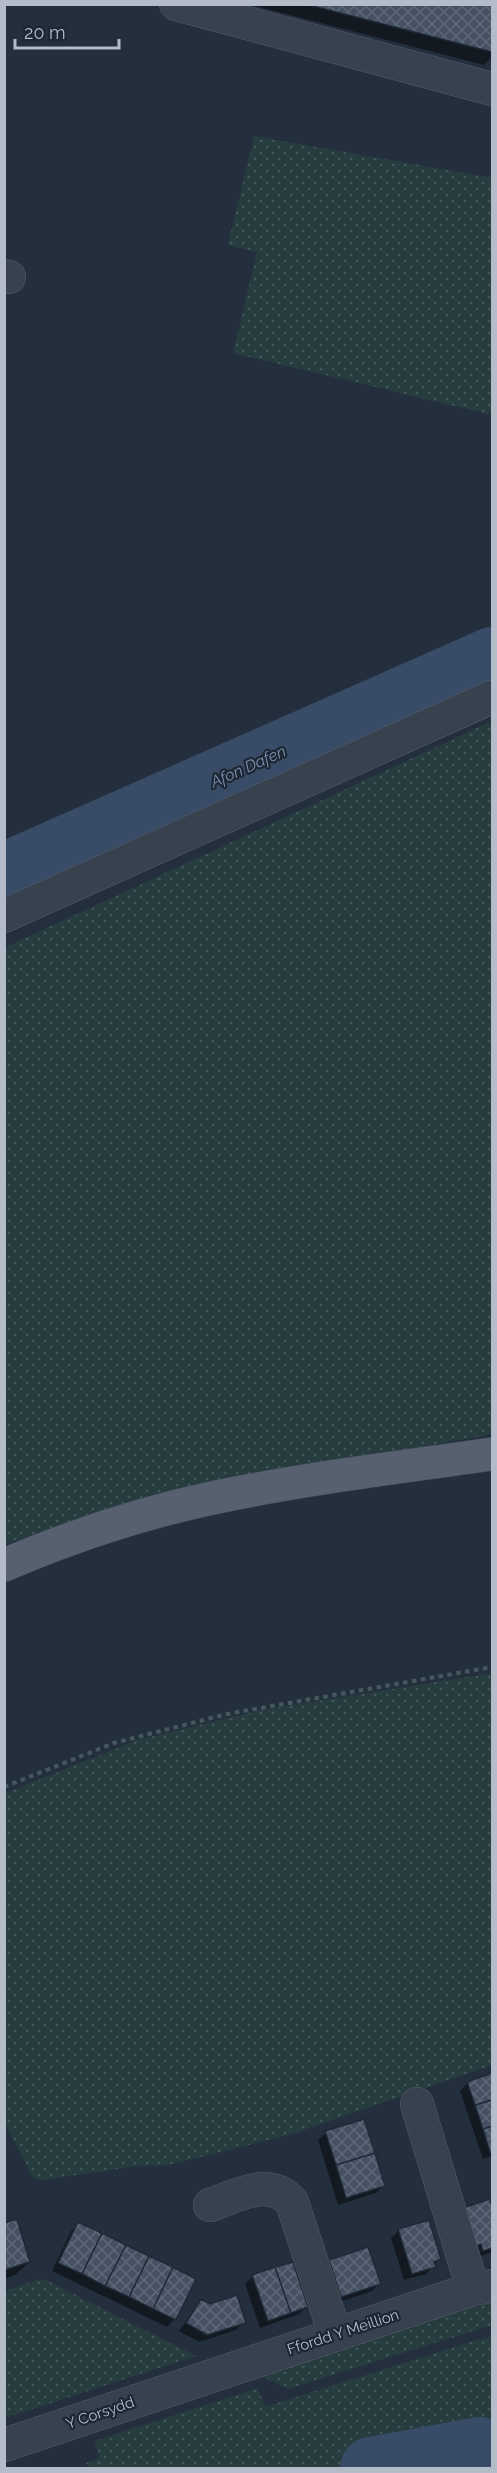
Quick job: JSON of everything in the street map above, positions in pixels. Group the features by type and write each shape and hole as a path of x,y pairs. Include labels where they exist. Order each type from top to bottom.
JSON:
{"main road":[{"path":"4,1565 108,1526 216,1497 349,1474 492,1454"}],"street":[{"path":"176,4 492,89"},
{"path":"4,916 492,698"},
{"path":"417,2104 482,2288"},
{"path":"210,2205 263,2187 274,2188 286,2195 292,2202 335,2334"},
{"name":"Ffordd Y Meillion","path":"195,2381 482,2288"},
{"name":"Y Corsydd","path":"4,2445 195,2381"}],"path":[{"path":"4,1787 114,1743 227,1714 492,1667"}],"green space":[{"path":"254,136 492,178 492,415 233,353 257,252 228,245"},
{"path":"492,721 492,1434 151,1496 5,1544 4,948"},
{"path":"492,1673 492,2065 289,2135 169,2165 138,2166 44,2180 33,2178 5,2123 5,1793 138,1740 262,1710"},
{"path":"40,2279 196,2356 5,2418 5,2291"},
{"path":"492,2302 492,2325 288,2389 262,2376 443,2316"},
{"path":"492,2337 492,2468 90,2468 86,2463 100,2458 94,2441 258,2388 265,2407"}],"building":[{"path":"305,4 492,4 492,52"},
{"path":"492,2073 492,2100 475,2105 467,2082"},
{"path":"492,2100 492,2126 483,2129 475,2105"},
{"path":"364,2119 375,2153 336,2165 325,2131"},
{"path":"492,2126 492,2151 490,2152 483,2129"},
{"path":"375,2153 385,2186 346,2198 336,2165"},
{"path":"490,2199 492,2248 483,2251 481,2244 473,2247 460,2209"},
{"path":"17,2219 30,2262 4,2270 4,2223"},
{"path":"429,2220 441,2259 434,2262 436,2267 412,2274 398,2229"},
{"path":"78,2222 102,2233 82,2274 58,2263"},
{"path":"102,2233 126,2245 105,2286 82,2274"},
{"path":"126,2245 149,2256 129,2297 105,2286"},
{"path":"368,2247 381,2284 341,2297 329,2260"},
{"path":"149,2256 173,2267 153,2309 129,2297"},
{"path":"293,2262 308,2307 291,2313 275,2267"},
{"path":"173,2267 196,2279 176,2320 153,2309"},
{"path":"275,2267 291,2313 268,2321 252,2275"},
{"path":"237,2295 246,2323 207,2335 186,2323 201,2299 210,2304"}],"waterway":[{"name":"Afon Dafen","path":"4,874 492,658"},
{"name":"Afon Dafen","path":"371,2468 480,2448 492,2453"}]}
